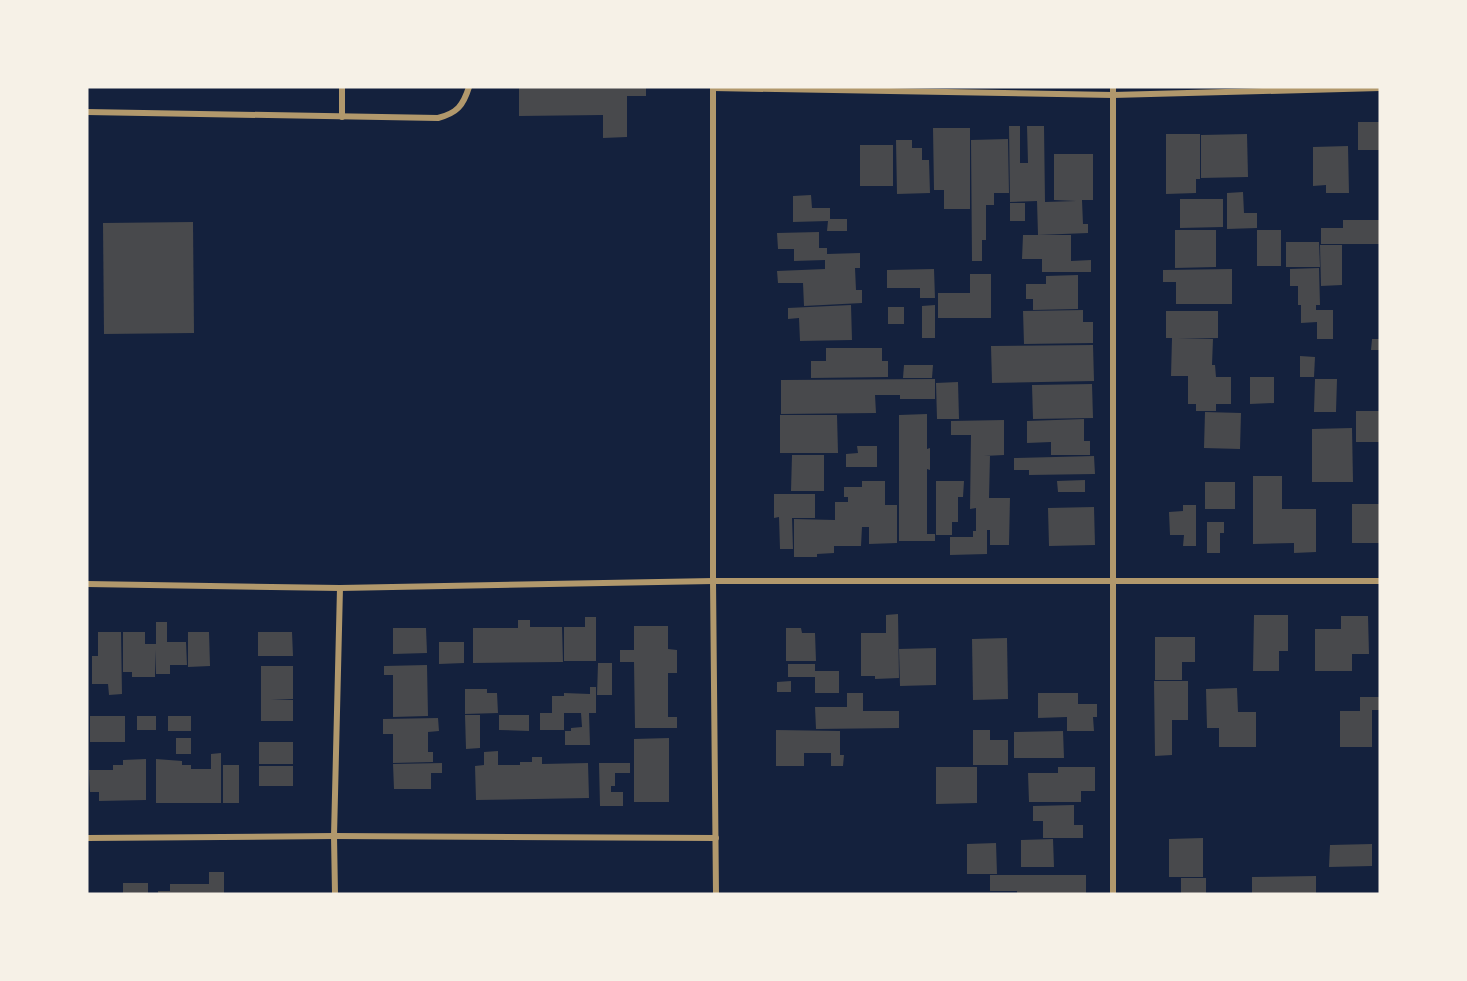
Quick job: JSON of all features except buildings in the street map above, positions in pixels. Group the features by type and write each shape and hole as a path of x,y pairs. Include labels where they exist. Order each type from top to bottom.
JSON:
{"street":[{"path":"342,87 342,117"},
{"path":"87,112 438,118 452,115 464,102 469,87"},
{"path":"717,894 713,581 713,87 1113,95 1380,88"},
{"path":"1113,87 1113,894"},
{"path":"87,584 340,588 713,581 1380,581"},
{"path":"335,894 334,836 340,588"},
{"path":"87,838 334,836 716,838"}]}
